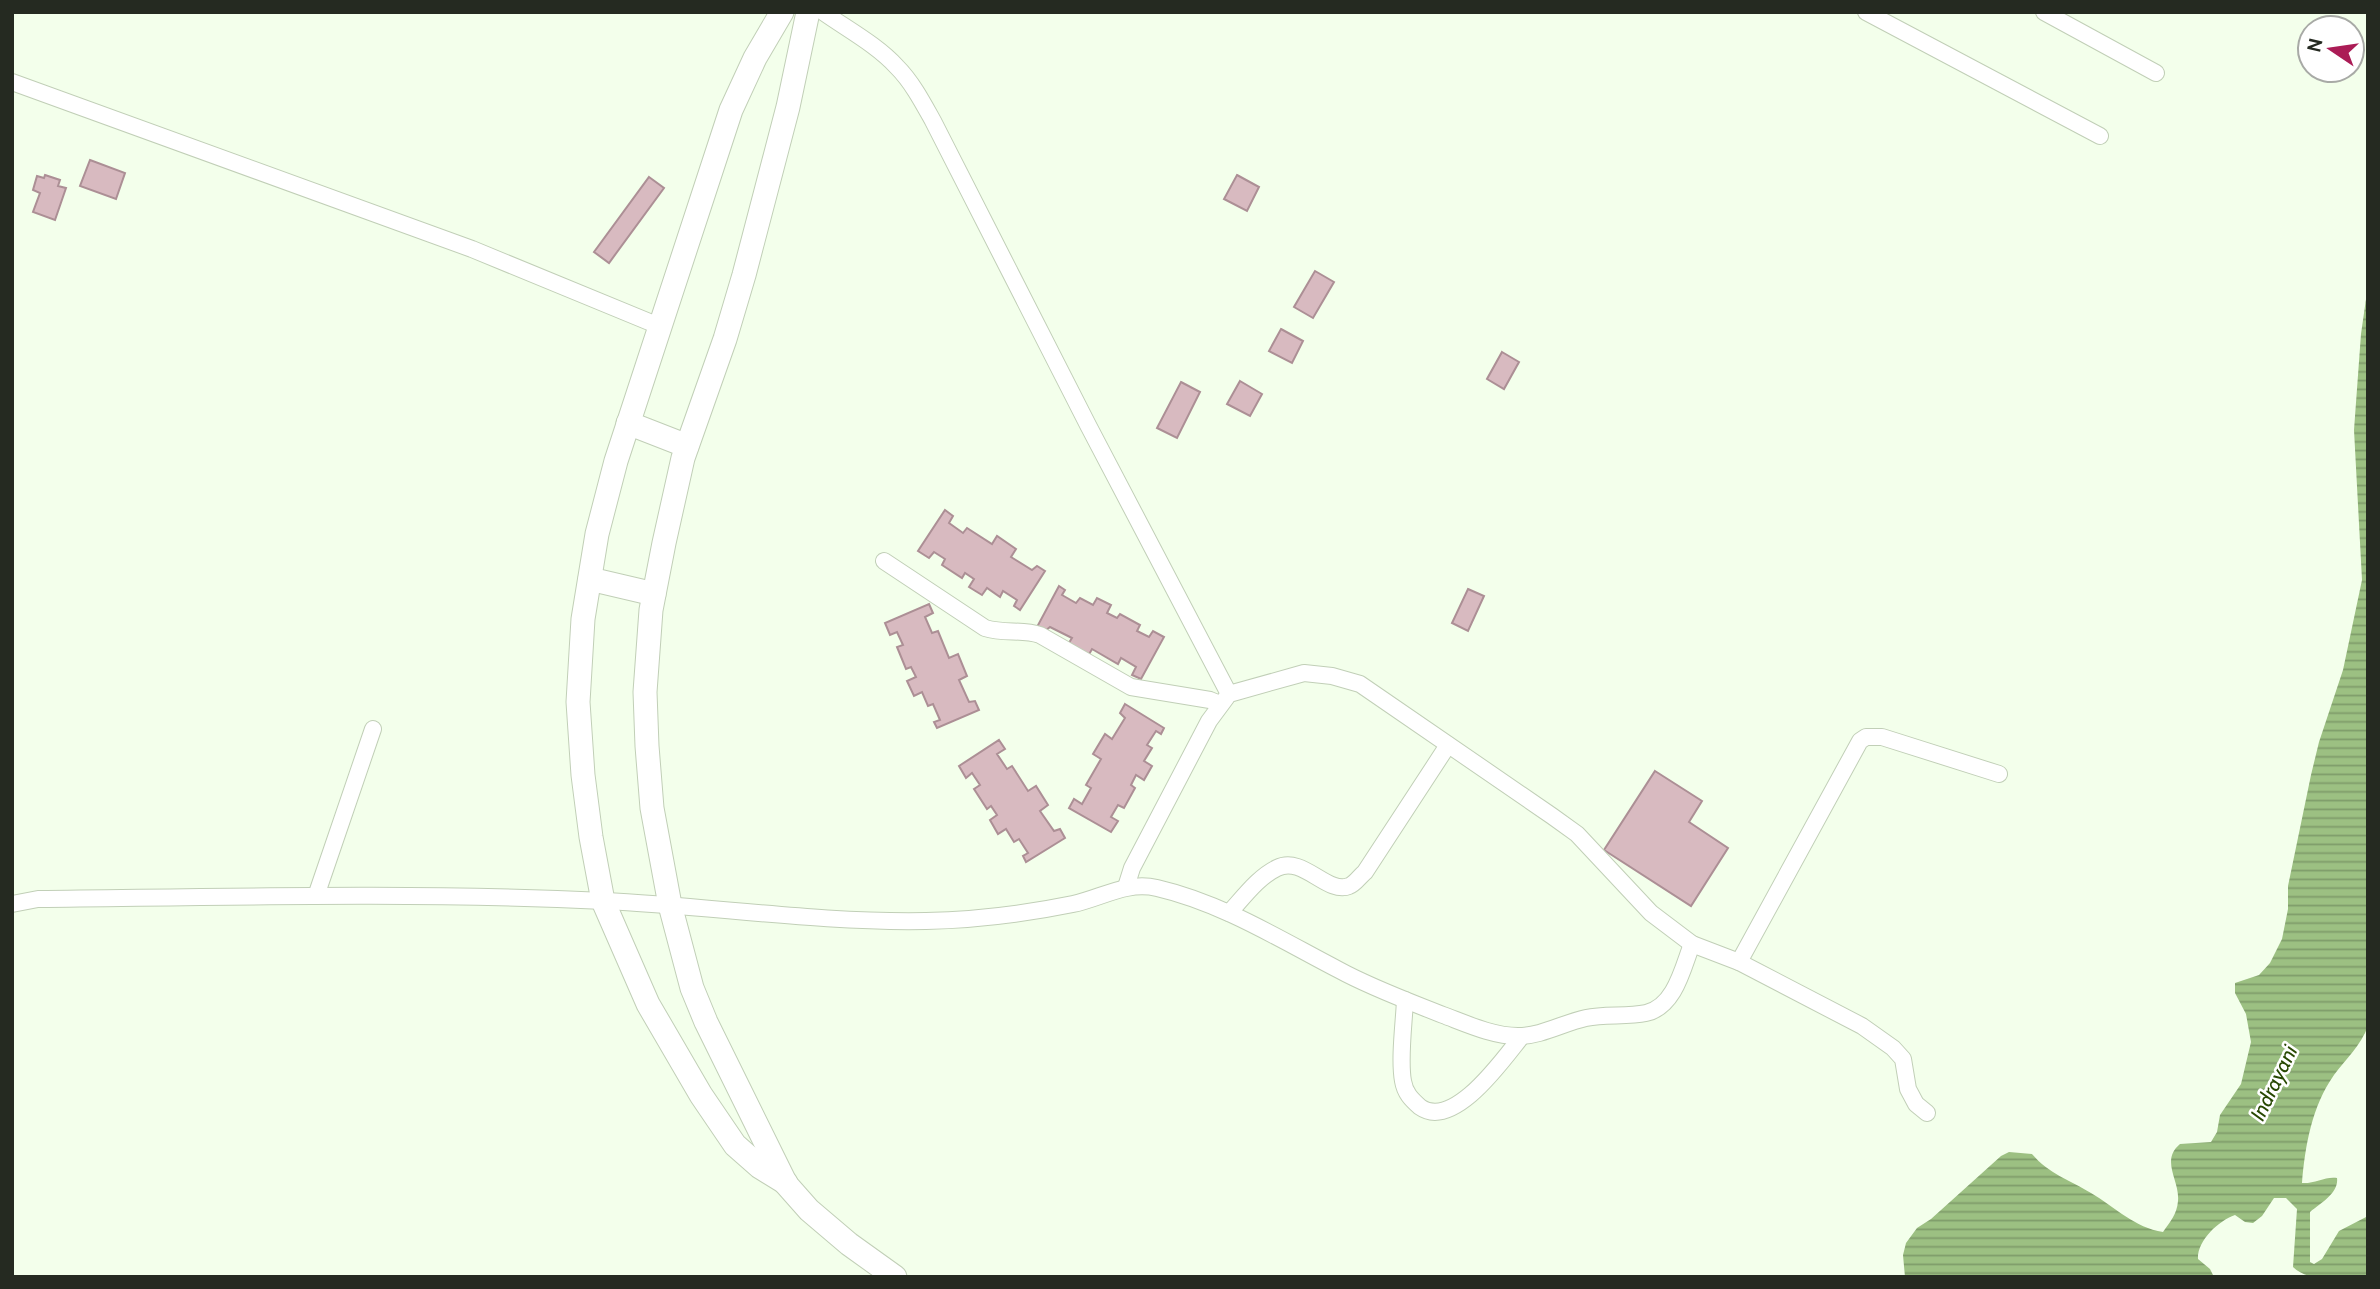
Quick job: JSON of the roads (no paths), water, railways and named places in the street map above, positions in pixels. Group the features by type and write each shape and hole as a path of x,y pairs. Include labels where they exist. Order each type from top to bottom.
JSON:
{"street":[{"path":"782,12 755,58 731,110 628,423 597,534 583,619 578,702 583,775 603,901 648,1004 701,1094 735,1145 760,1167 786,1184 819,1219 849,1244 895,1277"},
{"path":"786,1184 692,988 670,905 652,808 645,692 654,594 687,446 725,339 744,275 789,107 808,12"},
{"path":"822,12 888,58 918,95 1225,699"},
{"path":"1866,12 2100,136"},
{"path":"2044,12 2156,73"},
{"path":"12,82 471,249 659,326"},
{"path":"628,423 687,446"},
{"path":"884,562 977,625 998,632 1024,631 1040,635 1130,687 1210,700 1225,699 1304,673 1332,676 1360,684 1577,834 1651,912 1692,944 1739,962 1862,1026 1892,1048 1903,1059 1912,1097 1927,1113"},
{"path":"590,579 654,594"},
{"path":"1126,887 1132,868 1209,721 1225,699"},
{"path":"316,896 373,729"},
{"path":"1739,962 1860,741 1867,737 1882,737 1999,774"},
{"path":"1229,913 1267,874 1285,865 1311,873 1335,886 1351,886 1365,872 1448,745"},
{"path":"12,904 38,899 397,895 603,901 856,919 929,921 987,918 1065,905 1126,887 1154,887 1229,913 1342,972 1405,1000 1488,1030 1522,1036 1555,1029 1586,1018 1641,1013 1659,1008 1676,985 1692,944"},
{"path":"1405,1000 1402,1078 1406,1093 1424,1110 1437,1113 1457,1105 1480,1086 1522,1036"}],"water":[{"name":"Indrayani","path":"2368,285 2368,1026 2320,1100 2308,1141 2302,1183 2337,1178 2332,1193 2310,1212 2310,1262 2314,1264 2322,1259 2339,1231 2368,1216 2368,1277 2318,1278 2293,1267 2297,1209 2286,1198 2274,1198 2262,1216 2253,1223 2245,1222 2235,1215 2216,1227 2205,1239 2198,1259 2210,1269 2214,1277 1905,1277 1903,1255 1906,1243 1917,1228 2009,1152 2032,1154 2053,1172 2134,1222 2163,1232 2175,1214 2178,1201 2171,1164 2174,1150 2180,1144 2211,1142 2217,1132 2220,1115 2241,1084 2251,1042 2246,1014 2235,993 2235,983 2259,975 2270,963 2282,939 2288,909 2288,886 2311,775 2343,670 2362,580 2354,430 2361,334"}]}
